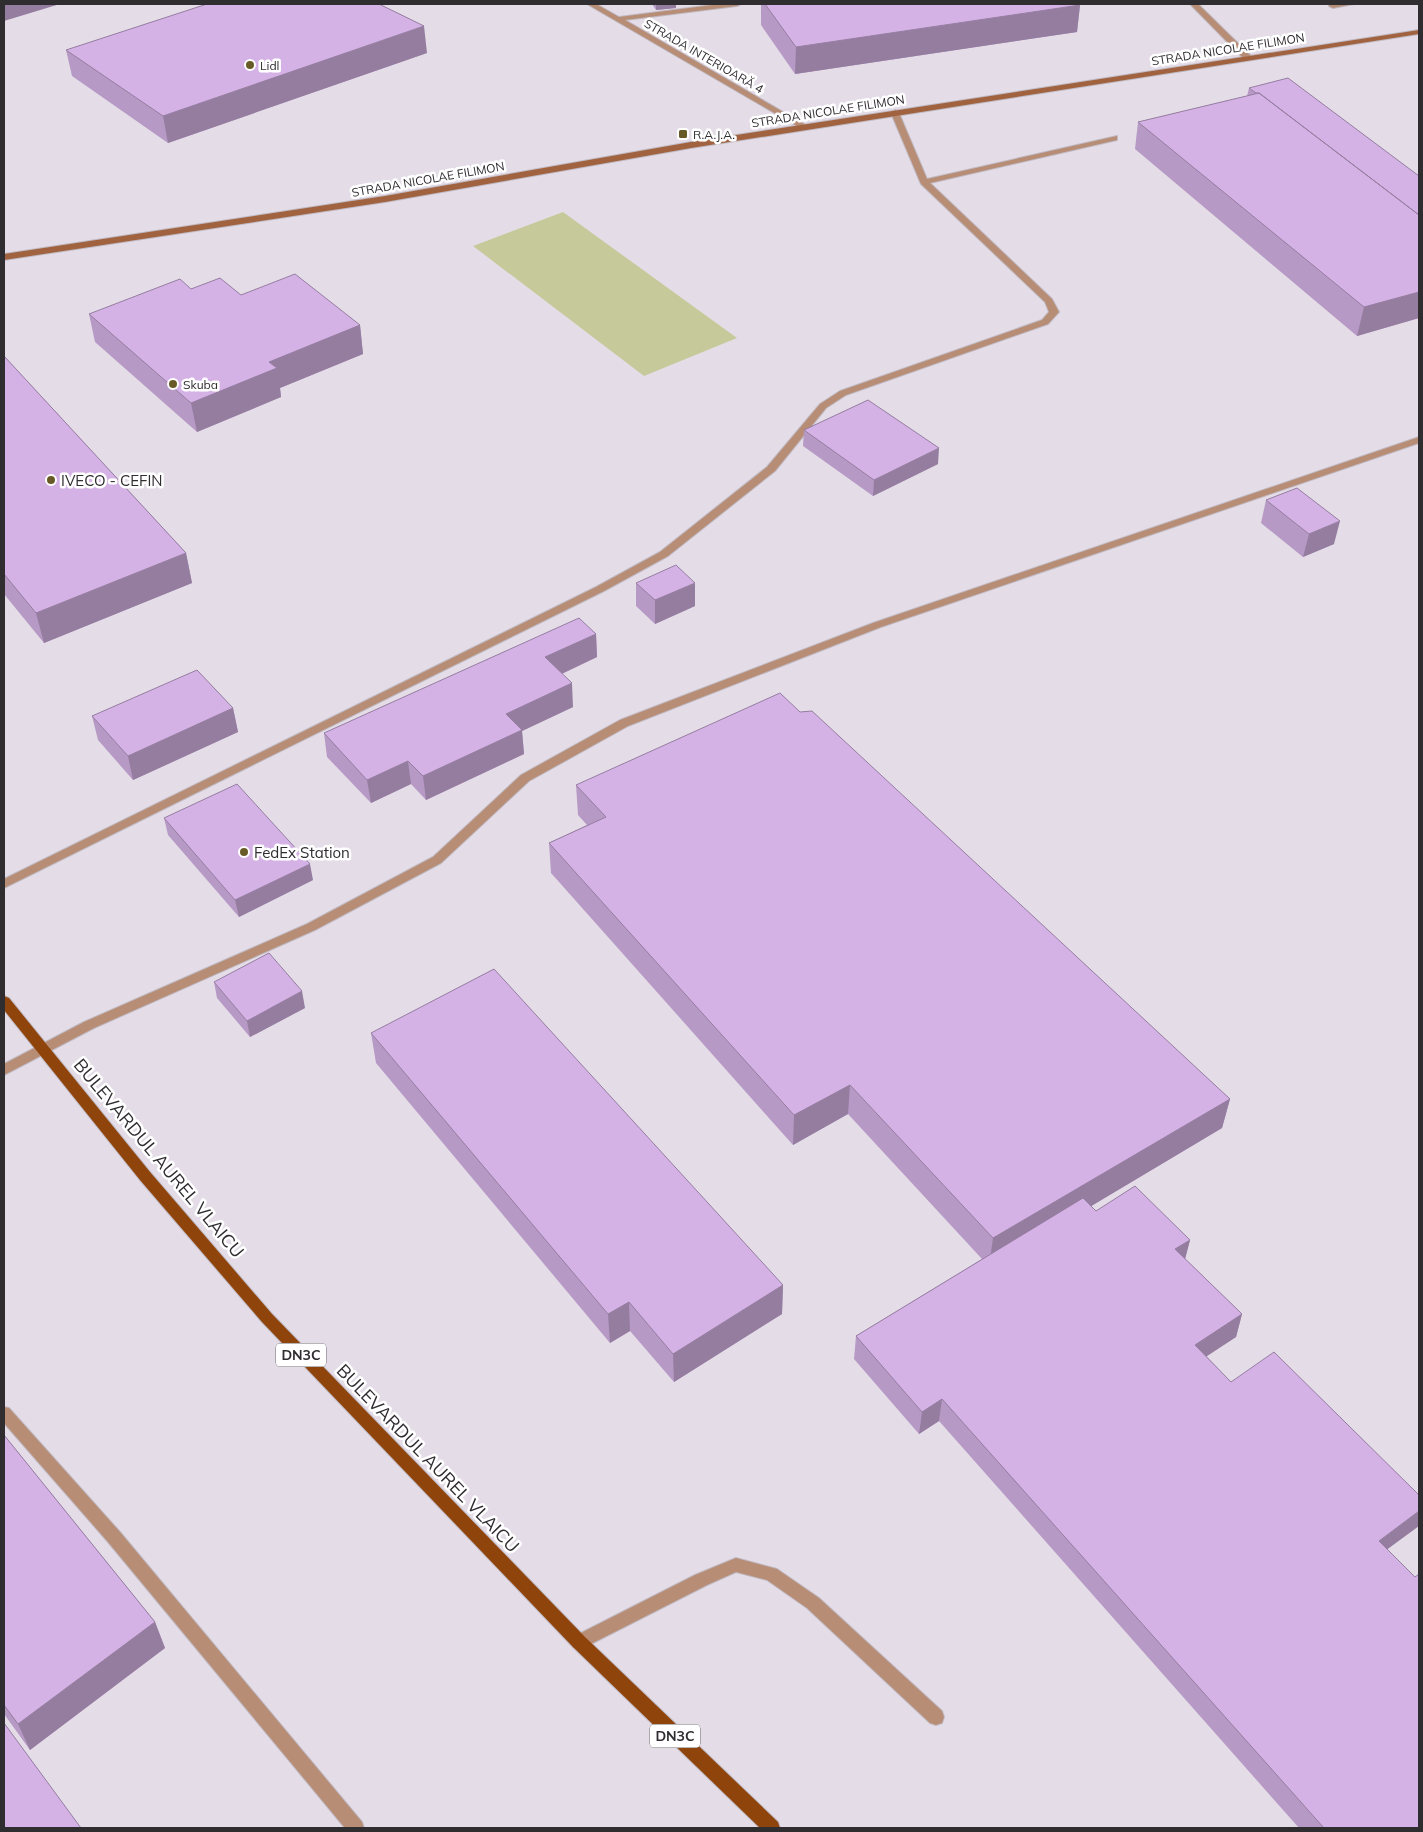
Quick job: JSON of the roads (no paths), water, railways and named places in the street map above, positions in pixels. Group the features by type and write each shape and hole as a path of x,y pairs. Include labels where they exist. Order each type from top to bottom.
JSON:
{"main road":[{"name":"BULEVARDUL AUREL VLAICU","path":"4,1001 145,1176 266,1318 579,1642 772,1828"}],"street":[{"name":"STRADA NICOLAE FILIMON","path":"4,257 385,199 691,145 1419,32"}],"lane":[{"name":"STRADA INTERIOARĂ 4","path":"591,4 805,127"},
{"path":"618,19 737,4"},
{"path":"1194,4 1248,58"},
{"path":"1332,6 1350,4"},
{"path":"4,884 600,589 664,554 771,469 823,406 843,393 1045,322 1054,312 1049,301 924,182 895,113"},
{"path":"924,182 1114,138"},
{"path":"4,1070 89,1025 311,927 437,860 525,778 624,723 877,625 1419,440"},
{"path":"4,1413 114,1536 356,1828"},
{"path":"579,1642 692,1584 736,1565 772,1574 813,1603 936,1717"}],"place":[{"name":"Lidl","path":"250,65"},
{"name":"R.A.J.A.","path":"683,134"},
{"name":"Skuba","path":"173,384"},
{"name":"IVECO - CEFIN","path":"51,480"},
{"name":"FedEx Station","path":"244,852"}]}
